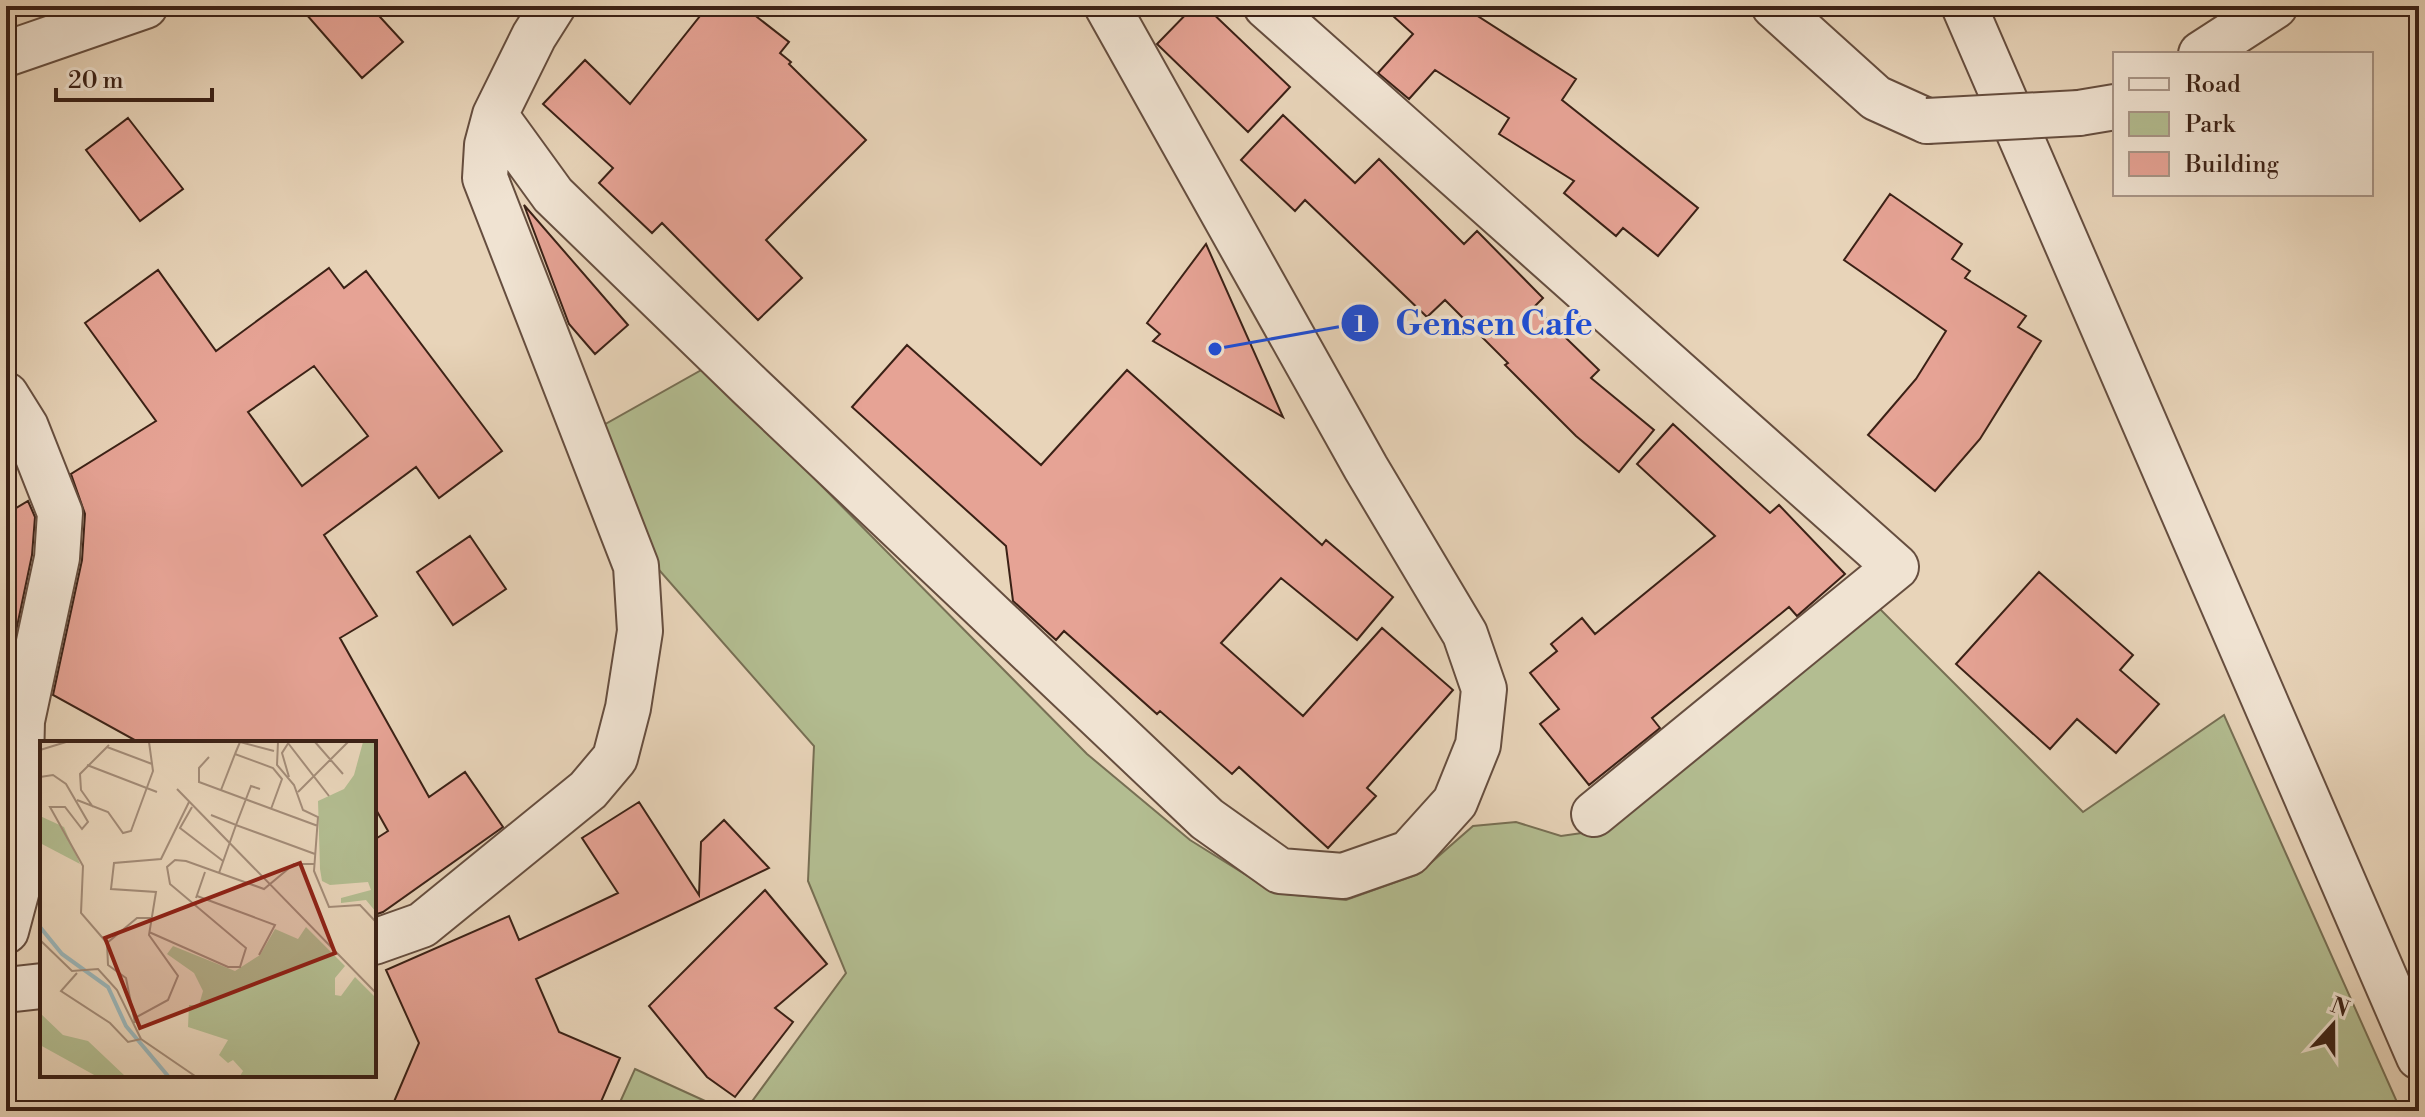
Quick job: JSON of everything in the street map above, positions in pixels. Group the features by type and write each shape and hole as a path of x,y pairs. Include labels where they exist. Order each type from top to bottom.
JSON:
{"street":[{"path":"6,54 145,6"},
{"path":"376,941 422,925 588,790 615,758 628,708 640,631 636,566 485,178 487,145 495,115 534,36 553,6"},
{"path":"495,115 553,195 1207,819 1280,871 1343,876 1409,853 1455,802 1478,745 1484,689 1465,634 1366,468 1107,6"},
{"path":"1266,6 1896,567 1594,814"},
{"path":"1774,6 1876,98 1927,121 2097,110"},
{"path":"1964,6 2419,1057"},
{"path":"2204,52 2275,6"},
{"path":"6,395 26,427 60,513 57,558 22,721 18,886 6,931"},
{"path":"6,990 40,986"}],"green space":[{"path":"705,368 1087,754 1190,840 1275,893 1346,900 1418,874 1473,826 1516,822 1561,836 1610,829 1874,603 2083,812 2224,715 2401,1111 745,1111 846,973 808,881 814,746 645,554 602,426"},
{"path":"635,1069 727,1111 616,1111"}],"building":[{"path":"299,6 370,6 403,42 362,78"},
{"path":"708,6 743,6 789,42 780,53 866,140 766,240 802,278 758,320 662,223 652,233 599,183 613,168 543,104 585,60 630,104"},
{"path":"1194,6 1205,6 1290,87 1248,132 1157,44"},
{"path":"1382,6 1462,6 1576,79 1562,100 1698,208 1658,256 1623,228 1616,236 1564,193 1574,181 1499,134 1509,118 1435,70 1409,99 1378,73 1413,34"},
{"path":"1283,115 1355,183 1379,159 1464,244 1477,231 1543,298 1534,307 1599,370 1591,378 1654,430 1619,472 1576,436 1445,300 1427,317 1305,200 1295,211 1241,160"},
{"path":"128,118 183,189 140,221 86,150"},
{"path":"1890,194 1962,244 1952,259 1970,271 1965,278 2026,316 2018,327 2041,341 1980,439 1935,491 1868,435 1916,379 1946,331 1844,260"},
{"path":"524,205 628,325 595,354 569,324"},
{"path":"1206,244 1283,417 1153,341 1160,334 1147,323"},
{"path":"329,268 344,288 366,271 502,451 439,498 416,467 324,535 377,616 340,638 429,797 465,772 503,827 383,912 376,914 376,839 388,831 376,810 376,741 136,741 53,695 82,560 85,514 71,474 156,421 85,323 158,270 216,351","holes":["314,366 368,436 302,486 248,412"]},
{"path":"907,345 1041,465 1127,370 1322,545 1326,540 1393,597 1357,640 1281,578 1221,643 1303,716 1382,628 1453,690 1367,788 1376,796 1328,848 1239,767 1232,774 1160,711 1157,714 1064,631 1056,640 1013,601 1006,546 852,407"},
{"path":"1673,424 1770,513 1779,505 1845,574 1797,616 1789,607 1652,718 1660,728 1589,785 1540,724 1559,709 1530,673 1557,651 1551,644 1582,618 1595,634 1715,536 1637,464"},
{"path":"28,501 35,517 32,555 10,660 6,665 6,514"},
{"path":"470,536 506,589 453,625 417,572"},
{"path":"2039,572 2133,655 2120,670 2159,704 2116,753 2077,719 2050,749 1956,664"},
{"path":"639,802 699,895 701,842 724,820 769,868 536,979 559,1032 620,1058 597,1111 390,1111 419,1043 386,970 509,916 519,940 618,893 582,838"},
{"path":"765,890 827,964 775,1008 793,1022 735,1097 707,1077 649,1006"}],"place":[{"name":"Gensen Cafe","path":"1215,349"}]}
